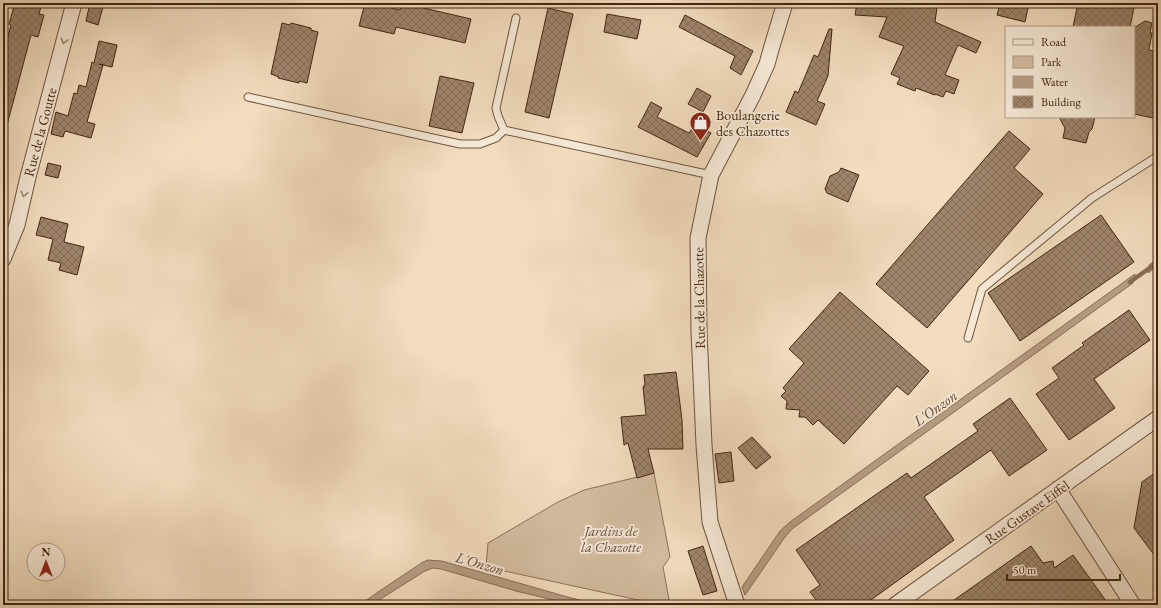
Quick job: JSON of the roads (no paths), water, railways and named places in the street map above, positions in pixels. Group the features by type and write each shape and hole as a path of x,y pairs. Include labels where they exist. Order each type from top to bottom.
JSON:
{"street":[{"name":"Rue de la Goutte","path":"3,260 17,225 28,177 74,3"},
{"name":"Rue de la Chazotte","path":"737,605 710,522 704,445 699,331 698,238 711,175 753,95 767,64 785,3"},
{"name":"Rue Gustave Eiffel","path":"895,605 1158,418"},
{"path":"1058,489 1133,605"}],"lane":[{"path":"504,130 496,108 516,18"},
{"path":"248,97 460,144 480,144 496,138 504,130"},
{"path":"504,130 711,175"},
{"path":"968,338 982,289 1092,198 1158,156"}],"water":[{"path":"1158,258 1158,266 1148,273 1149,265"},
{"path":"1135,274 1133,283 792,529 745,595 742,587 780,531 790,522"},
{"path":"428,560 442,561 599,605 574,605 433,568 425,571 371,605 360,605"}],"waterway":[{"name":"L'Onzon","path":"1130,282 1158,262"}],"place":[{"name":"Boulangerie des Chazottes","path":"700,142"}],"park label":[{"name":"Jardins de la Chazotte","path":"611,540"}]}
